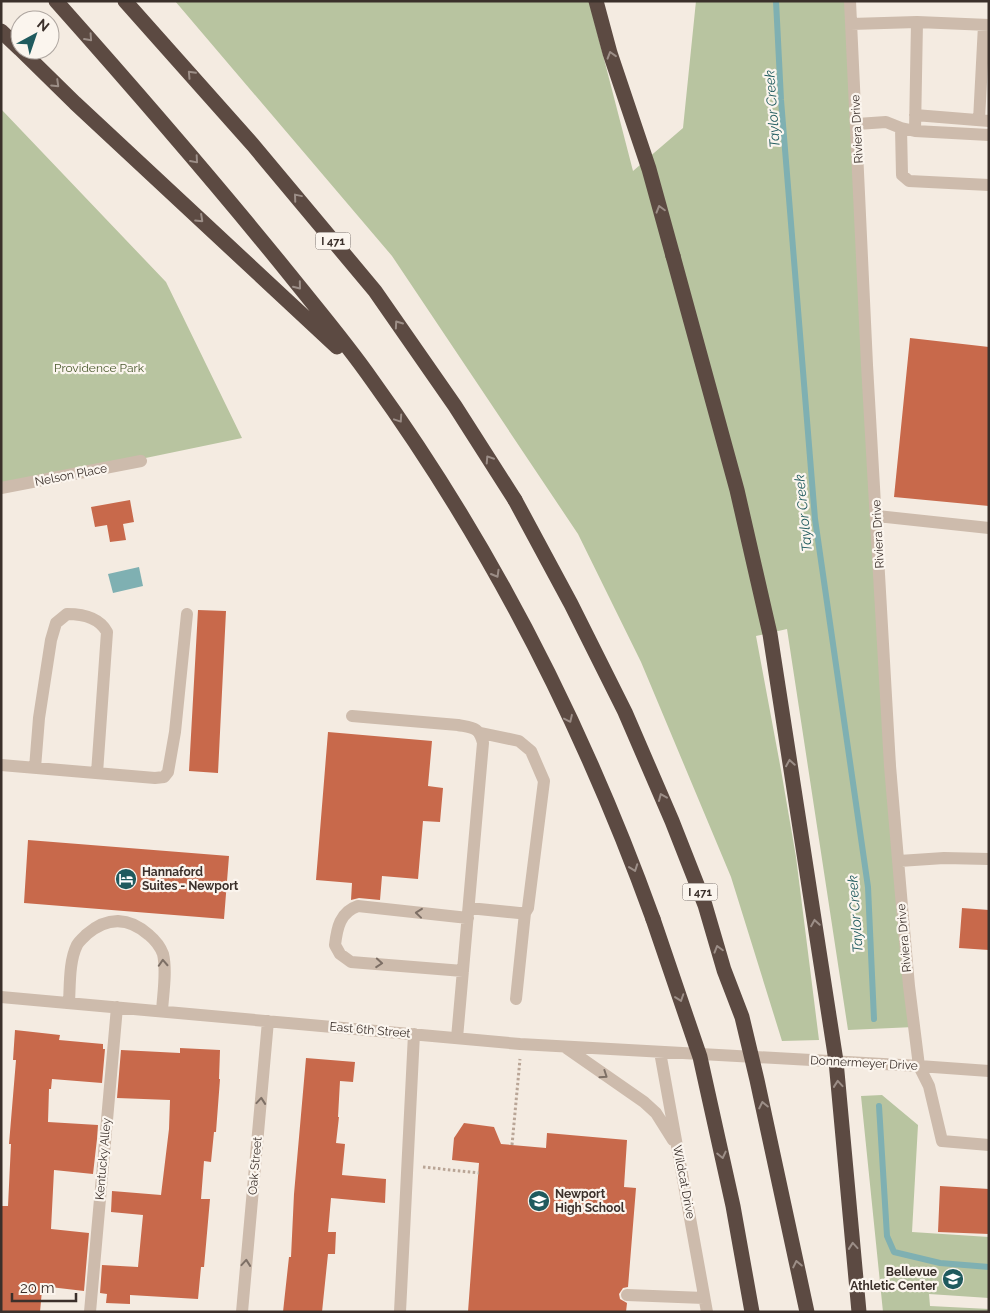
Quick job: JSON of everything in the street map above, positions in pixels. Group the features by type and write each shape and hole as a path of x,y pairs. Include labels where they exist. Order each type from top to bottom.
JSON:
{"highway":[{"path":"56,1 225,194 372,379 472,531 516,608 566,712 628,851 700,1057 733,1206 752,1312"},
{"name":"I 471","path":"125,1 247,137 375,291 454,406 515,500 571,604 625,712 672,821 705,905 724,970 742,1017 807,1312"},
{"path":"596,1 610,53 648,169 673,256 737,490 770,634 836,1061 860,1312"},
{"path":"1,31 10,40"},
{"path":"30,60 372,379"}],"street":[{"name":"Riviera Drive","path":"850,1 867,365 890,766 909,986 919,1066 929,1086 942,1141 989,1145"},
{"path":"851,24 917,22 986,25 984,120 915,116"},
{"path":"915,131 917,22"},
{"path":"857,124 886,122 915,131 989,135"},
{"path":"901,128 902,175 909,180 989,185"},
{"name":"Nelson Place","path":"1,488 141,461"},
{"path":"877,516 989,528"},
{"path":"34,768 39,718 51,640 56,622 68,614 82,614 98,621 107,632 97,774"},
{"path":"1,766 155,778 164,777 168,772 175,732 187,614"},
{"path":"352,716 458,724 474,728 481,733 519,741 531,751 544,781 528,908 525,913 516,1000"},
{"path":"457,1038 483,744 481,733"},
{"path":"899,861 944,858 989,859"},
{"path":"463,971 351,962 340,954 335,945 341,918 350,909 358,906 468,913 525,913"},
{"path":"69,1002 72,963 77,946 84,937 99,925 120,921 130,923 143,930 160,946 164,967 162,1012"},
{"name":"East 6th Street","path":"1,997 520,1044 738,1057"},
{"name":"Kentucky Alley","path":"90,1312 117,1007"},
{"name":"Oak Street","path":"242,1312 268,1021"},
{"path":"400,1312 414,1034"},
{"path":"565,1047 644,1102 656,1113 677,1147"},
{"name":"Wildcat Drive","path":"660,1052 707,1312"},
{"name":"Donnermeyer Drive","path":"738,1057 989,1071"},
{"path":"627,1295 704,1298"}],"path":[{"path":"512,1145 520,1064 520,1044"},
{"path":"407,1165 478,1173"}],"green space":[{"path":"175,1 589,1 633,171 683,128 696,1 850,1 867,365 914,1027 848,1030 787,629 756,636 796,857 819,1040 782,1041 731,877 641,662 578,534 392,256"},
{"name":"Providence Park","path":"1,109 166,282 242,438 1,488"},
{"path":"882,1095 918,1125 912,1232 989,1237 989,1298 929,1294 930,1306 989,1309 989,1312 883,1312 861,1096"}],"water":[{"path":"139,567 143,586 113,593 108,574"}],"building":[{"path":"910,338 989,347 989,506 894,497"},
{"path":"130,500 134,522 123,524 126,540 110,542 107,525 95,527 91,507"},
{"path":"198,610 226,611 218,773 189,771"},
{"path":"328,732 432,741 428,786 443,788 440,822 423,821 418,879 382,876 380,900 359,898 351,900 352,883 316,880"},
{"name":"Hannaford Suites - Newport","path":"28,840 229,856 224,919 24,903"},
{"path":"962,908 989,910 989,950 959,948"},
{"path":"15,1030 60,1035 59,1040 103,1044 103,1049 105,1049 102,1083 52,1079 51,1089 49,1089 48,1122 98,1125 93,1174 54,1170 51,1229 89,1233 84,1291 50,1287 49,1291 42,1290 40,1312 1,1312 1,1219 2,1206 8,1206 11,1144 9,1144 16,1060 13,1060"},
{"path":"180,1048 220,1050 216,1132 214,1132 211,1162 204,1161 201,1199 210,1199 204,1267 201,1267 198,1299 130,1295 130,1304 106,1303 107,1294 100,1293 102,1265 138,1267 143,1215 111,1212 112,1191 161,1195 169,1129 170,1100 117,1098 121,1050 180,1053"},
{"path":"306,1058 355,1062 353,1082 340,1081 336,1143 345,1144 342,1175 386,1179 385,1203 331,1198 328,1232 336,1232 335,1254 328,1254 322,1312 283,1312 289,1257 291,1257 294,1194"},
{"name":"Newport High School","path":"464,1123 494,1127 501,1144 546,1148 547,1133 627,1140 624,1187 636,1188 628,1287 623,1288 619,1294 620,1299 627,1303 626,1312 468,1312 479,1163 452,1160 454,1138"},
{"path":"940,1186 989,1189 989,1234 938,1232"}],"waterway":[{"name":"Taylor Creek","path":"776,1 781,100 815,519 868,887 874,1019"},
{"name":"Taylor Creek","path":"879,1106 887,1236 894,1252 940,1263 989,1267"}],"place":[{"name":"Hannaford Suites - Newport","path":"126,879"},
{"name":"Newport High School","path":"539,1201"},
{"name":"Bellevue Athletic Center","path":"953,1279"}]}
